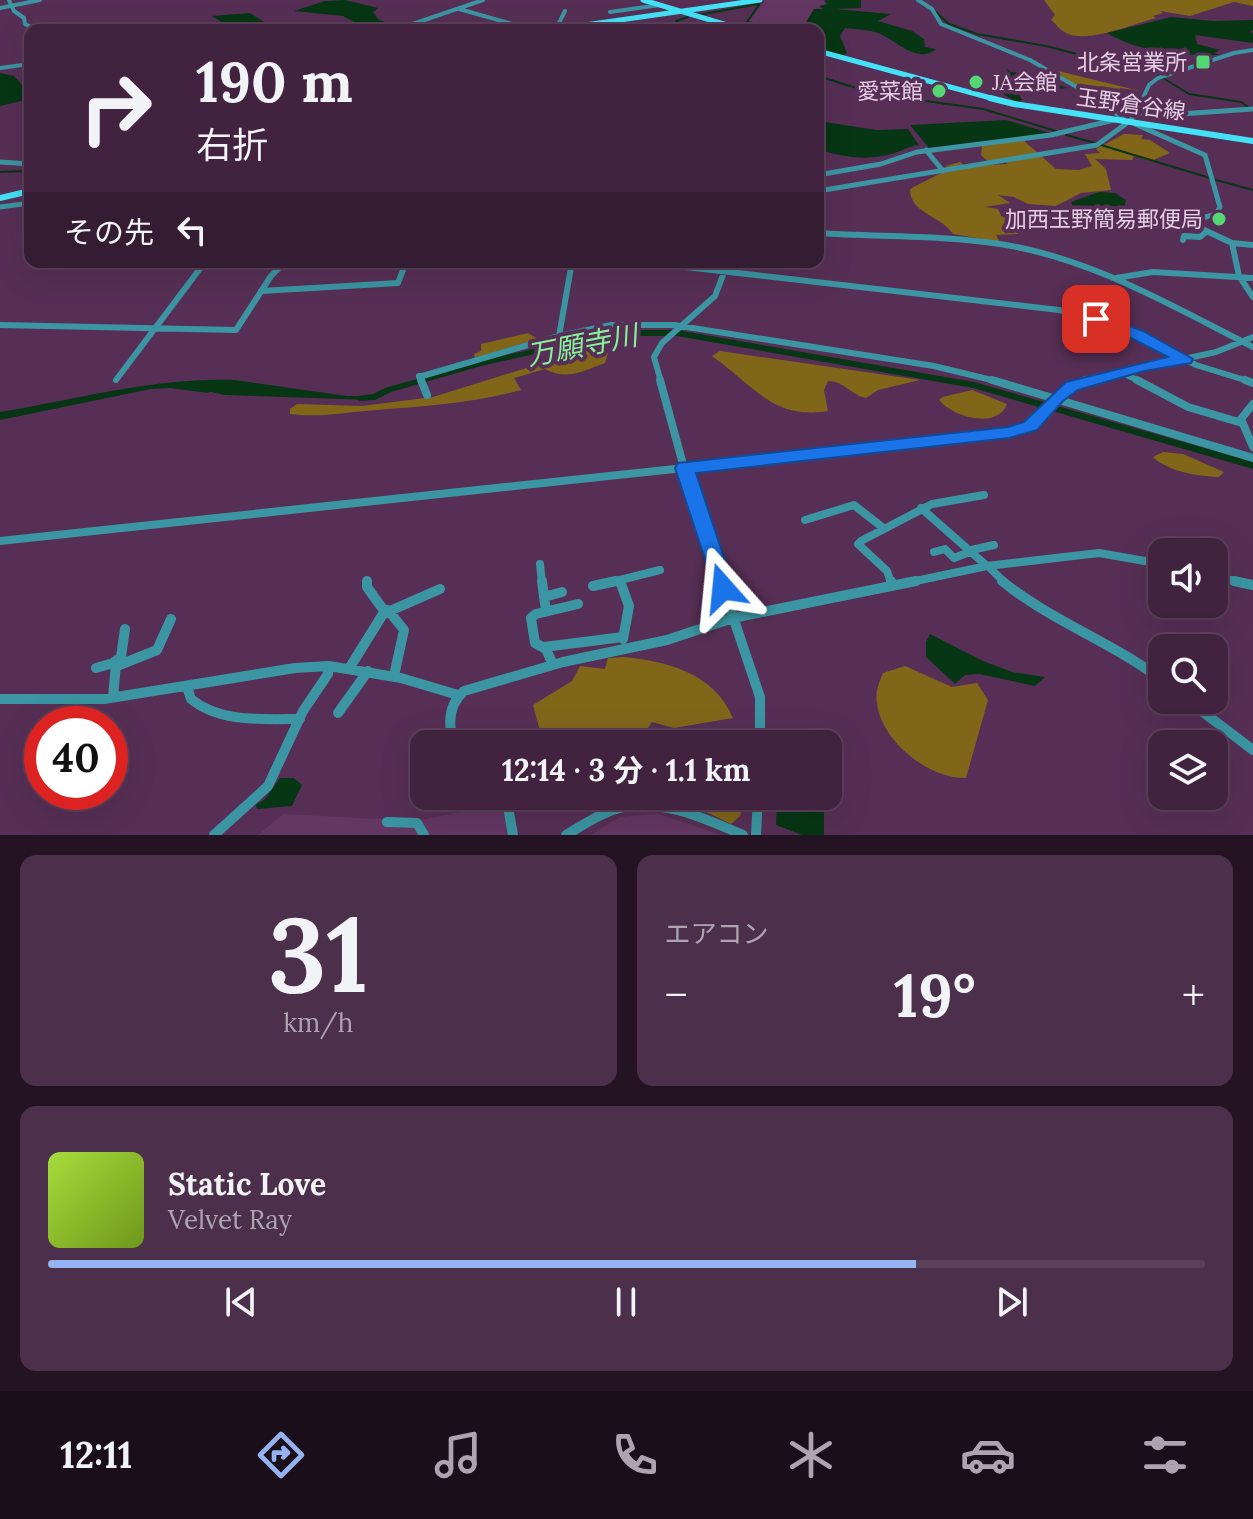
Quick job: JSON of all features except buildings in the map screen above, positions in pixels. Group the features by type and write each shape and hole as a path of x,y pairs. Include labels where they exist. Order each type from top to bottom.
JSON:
{"main road":[{"path":"599,24 760,0"},
{"path":"646,3 723,24"},
{"name":"玉野倉谷線","path":"824,53 1004,101 1253,141"},
{"path":"0,198 24,192"}],"street":[{"path":"9,0 10,6 24,18 25,24"},
{"path":"0,8 40,0"},
{"path":"413,24 483,0"},
{"path":"918,0 932,9 941,24 1030,60 1102,101 1128,122 1205,155 1220,207 1216,214 1196,220 1206,232 1232,243 1253,245"},
{"path":"610,12 646,3"},
{"path":"457,9 513,24"},
{"path":"557,24 565,11"},
{"path":"824,190 1097,145 1128,122 1149,85 1158,78 1234,53 1253,50"},
{"path":"0,68 24,65"},
{"path":"1135,113 1166,116 1253,109"},
{"path":"824,174 881,164 926,150 1051,135 1115,120"},
{"path":"926,150 943,171"},
{"path":"0,162 18,166"},
{"path":"0,207 24,204"},
{"path":"1183,240 1184,236 1200,237 1206,232"},
{"path":"824,233 1000,244 1073,262 1116,278 1253,347"},
{"path":"1232,243 1239,276 1253,297"},
{"path":"116,380 200,268"},
{"path":"0,325 236,330 278,268"},
{"path":"261,291 398,283 404,268"},
{"path":"559,336 571,268"},
{"path":"693,268 1072,312 1122,327 1185,359 1253,383"},
{"path":"726,268 720,289 662,343 654,357 684,468 760,697 760,730"},
{"path":"1116,278 1153,272 1253,278"},
{"path":"427,395 419,376 559,336 611,325 680,327 934,366 1056,398 1253,458"},
{"path":"0,541 993,435 1025,429 1072,386 1185,359 1253,337"},
{"path":"1121,372 1188,407 1247,427"},
{"path":"1253,404 1241,419 1253,447"},
{"path":"892,584 887,571 858,544 882,527 921,508 942,500 984,495"},
{"path":"805,520 854,505 882,527"},
{"path":"921,508 1004,583 1028,600 1112,644 1148,670"},
{"path":"934,552 945,549 954,558 994,545"},
{"path":"0,699 113,697 295,668 329,666 394,676 458,695 553,665 667,640 733,618 892,584 988,566 1099,553 1148,562"},
{"path":"540,564 546,611"},
{"path":"593,586 660,570"},
{"path":"1228,579 1253,585"},
{"path":"620,580 629,606 623,637 625,649"},
{"path":"367,581 367,587 404,630 394,676"},
{"path":"350,667 386,611 440,589"},
{"path":"544,597 562,592"},
{"path":"578,604 546,611 531,618 535,643 623,637"},
{"path":"96,668 116,665 157,650 171,619"},
{"path":"113,697 116,665 123,655 125,629"},
{"path":"546,643 553,665"},
{"path":"214,835 268,786 300,719 328,674 329,666"},
{"path":"338,713 368,671"},
{"path":"187,687 188,697 194,702 221,715 300,719"},
{"path":"450,730 458,695"},
{"path":"1205,714 1253,750"},
{"path":"566,835 615,810 640,806 669,807 743,835"},
{"path":"509,810 513,835"},
{"path":"756,835 757,810"},
{"path":"387,822 417,823 424,835"}],"shaded area":[{"path":"345,0 378,8 373,12 379,20 390,24 358,24 343,16 294,11 325,1"},
{"path":"766,0 824,0 827,4 814,9 805,24 748,22"},
{"path":"824,0 861,0 861,8 835,9 891,14 878,21 912,31 924,39 925,47 936,49 929,53 914,53 878,33 845,28 840,36 847,53 842,56 825,51 824,24 805,24 814,9 824,9 819,6 827,4"},
{"path":"1044,0 1253,0 1253,6 1234,2 1190,16 1160,11 1163,13 1153,16 1156,18 1110,32 1075,36 1066,33 1051,20 1055,15"},
{"path":"250,13 267,24 224,24 212,16"},
{"path":"1171,17 1213,21 1253,20 1253,30 1250,32 1253,33 1253,43 1195,35 1197,44 1220,50 1214,53 1220,55 1191,55 1148,49 1107,33"},
{"path":"1005,67 1011,72 1045,76 1042,80 1068,88 1017,91 1022,100 1017,102 1003,94 1000,74 1008,70"},
{"path":"1046,68 1140,91 1120,88 1122,96 1109,94 1153,111 1127,111"},
{"path":"0,73 14,76 24,87 24,100 0,106"},
{"path":"1006,120 1050,133 929,148 910,125"},
{"path":"824,122 877,130 908,129 919,145 876,157 837,155 824,151"},
{"path":"1124,134 1143,135 1141,139 1150,140 1170,153 1151,161 1134,156 1132,160 1095,159 1106,169 1111,190 1081,193 1056,206 1028,204 1014,197 998,195 1010,203 985,207 998,209 1001,216 1029,222 1017,234 996,235 1000,242 953,234 920,209 911,197 910,189 947,170 946,166 960,162 965,166 1008,164 1004,161 990,163 981,155 982,146 1023,140 1056,169 1079,170 1092,166 1085,154 1100,153 1096,149"},
{"path":"1099,192 1115,193 1126,200 1122,216 1077,217 1071,202"},
{"path":"528,333 538,339 475,358 474,354 481,351 481,344"},
{"path":"594,347 608,353 605,363 575,374 553,373 545,369 514,378 521,390 503,394 414,407 323,415 290,414 290,409 297,404 362,406 433,397"},
{"path":"720,351 920,380 878,390 866,398 839,383 828,381 824,390 828,411 792,410 765,398 712,356"},
{"path":"235,380 347,396 370,396 370,400 224,395 191,387 151,389 0,420 0,412 117,390 176,382"},
{"path":"972,390 1007,404 1002,412 985,419 964,416 939,400"},
{"path":"1163,452 1183,454 1224,472 1219,477 1175,470 1153,457"},
{"path":"930,634 1012,672 1045,677 1035,686 979,674 965,675 955,684 926,657 926,642"},
{"path":"608,658 656,662 687,672 714,690 733,718 674,728 652,722 646,730 540,730 533,705 572,681 580,666 605,669"},
{"path":"905,666 952,687 977,683 988,700 966,778 952,777 923,765 897,744 887,731 877,703 878,688 883,673"},
{"path":"280,778 294,778 302,785 292,806 257,809 256,805 265,799"},
{"path":"472,810 508,810 509,835 258,835 283,814 415,821"},
{"path":"702,810 742,810 731,824"},
{"path":"777,810 824,810 824,835 802,835 776,825"},
{"path":"659,814 721,835 591,835 620,817"}],"waterway":[{"path":"698,15 759,4"},
{"path":"757,24 747,22 759,5"},
{"path":"935,11 949,24 977,34 1046,46 1158,75 1189,94 1241,102 1248,107"},
{"path":"679,24 676,21 688,17"},
{"path":"824,78 876,94 983,109 1056,131"},
{"path":"1066,135 1095,143"},
{"path":"1101,145 1210,178"},
{"path":"0,172 24,171"},
{"path":"1216,180 1253,190"},
{"name":"万願寺川","path":"360,398 375,397 388,390 479,364 615,333 677,333 974,385 1253,466"},
{"name":"万願寺川","path":"173,386 208,390"}],"place":[{"name":"北条営業所","path":"1203,62"},
{"name":"JA会館","path":"976,82"},
{"name":"愛菜館","path":"939,91"},
{"name":"加西玉野簡易郵便局","path":"1219,219"}],"route":[{"path":"723,588 684,468 1025,429 1064,390 1083,381 1185,359 1122,327 1096,319"}]}
